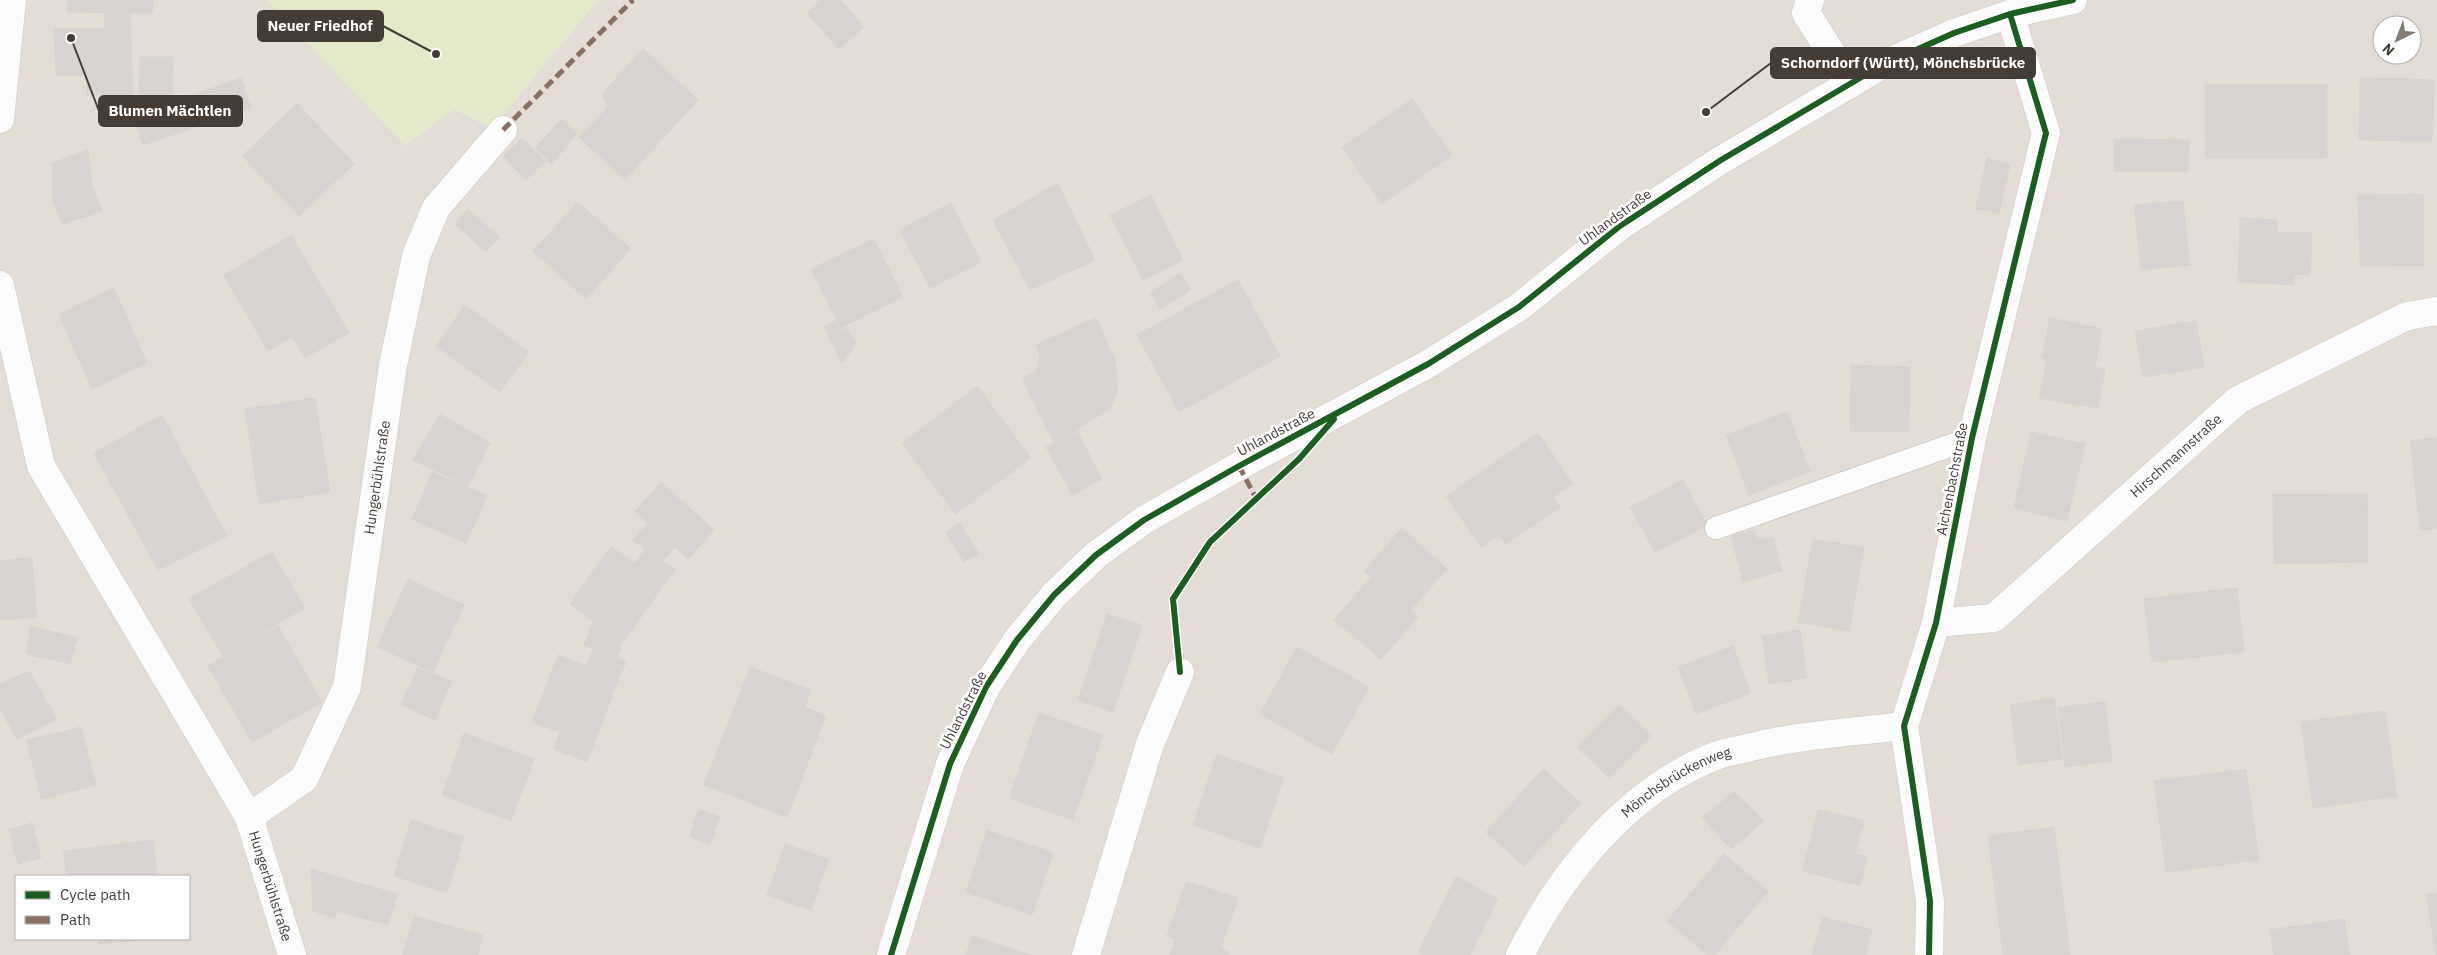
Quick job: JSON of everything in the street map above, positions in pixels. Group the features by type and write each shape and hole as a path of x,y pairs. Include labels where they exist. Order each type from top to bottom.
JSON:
{"street":[{"path":"0,119 12,0"},
{"path":"1810,0 1806,13 1851,84"},
{"name":"Uhlandstraße","path":"891,955 950,764 986,687 1017,640 1048,602 1096,555 1144,520 1239,466 1428,364 1519,307 1620,226 1713,165 1882,65 1945,37 2010,14 2073,0"},
{"name":"Aichenbachstraße","path":"1929,955 1930,901 1904,726 1936,624 1972,438 2046,132 2010,14"},
{"name":"Hungerbühlstraße","path":"249,817 304,779 347,686 393,365 416,256 436,208 504,130"},
{"name":"Hungerbühlstraße","path":"0,285 41,466 249,817 292,955"},
{"name":"Hirschmannstraße","path":"1936,624 1994,618 2238,400 2406,316 2437,311"},
{"path":"1086,955 1150,744 1180,672"},
{"name":"Mönchsbrückenweg","path":"1520,955 1535,924 1588,848 1658,785 1718,755 1787,738 1904,726"}],"lane":[{"name":"Aichenbachstraße","path":"1716,528 1972,438"}],"shaded area":[{"path":"0,0 267,0 405,145 454,109 492,128 598,0 2437,0 2437,955 0,955"}],"green space":[{"path":"267,0 598,0 492,128 454,109 405,145"}],"building":[{"path":"68,0 153,0 153,13 67,12"},
{"path":"821,0 841,0 864,27 839,49 807,13"},
{"path":"104,13 130,13 133,95 87,95 86,75 56,76 54,28 105,29"},
{"path":"643,48 698,100 625,180 579,137 608,107 602,94"},
{"path":"140,57 173,57 172,94 139,94"},
{"path":"241,78 251,108 143,145 133,116"},
{"path":"2360,78 2434,80 2432,141 2359,140"},
{"path":"2205,84 2327,84 2327,158 2206,158"},
{"path":"1412,99 1452,155 1382,204 1342,147"},
{"path":"297,103 354,164 299,216 242,156"},
{"path":"562,119 577,133 552,164 535,148"},
{"path":"522,138 545,161 526,180 503,156"},
{"path":"2114,139 2189,140 2188,172 2114,171"},
{"path":"88,150 92,184 102,211 62,224 53,199 52,163"},
{"path":"1987,158 2010,164 1999,213 1976,208"},
{"path":"1058,183 1095,260 1030,290 993,220"},
{"path":"2423,194 2424,265 2360,266 2358,195"},
{"path":"1151,195 1183,260 1143,280 1110,215"},
{"path":"2183,201 2190,265 2141,270 2134,205"},
{"path":"578,202 631,249 586,299 533,251"},
{"path":"951,203 981,262 930,288 900,230"},
{"path":"468,209 499,237 486,252 455,224"},
{"path":"2240,218 2277,220 2277,232 2312,233 2310,275 2294,274 2294,285 2238,282"},
{"path":"291,235 349,333 305,358 292,337 268,351 224,275"},
{"path":"874,239 903,297 840,328 811,269"},
{"path":"1180,273 1191,290 1160,309 1150,293"},
{"path":"1238,280 1280,356 1179,412 1137,335"},
{"path":"114,288 147,363 92,389 59,314"},
{"path":"465,305 529,352 500,392 436,346"},
{"path":"1096,318 1115,359 1118,389 1110,409 1054,443 1022,378 1036,372 1040,356 1036,345"},
{"path":"2050,318 2102,329 2095,367 2042,358"},
{"path":"835,321 840,330 846,328 857,344 842,363 824,327"},
{"path":"2196,321 2204,367 2143,377 2135,331"},
{"path":"2047,358 2105,369 2098,408 2039,398"},
{"path":"1851,365 1910,367 1909,432 1850,431"},
{"path":"977,386 1031,458 956,514 902,443"},
{"path":"315,398 330,492 259,504 245,409"},
{"path":"1787,412 1810,471 1749,495 1726,435"},
{"path":"440,414 490,443 468,486 413,460"},
{"path":"162,415 227,536 158,570 94,453"},
{"path":"1077,431 1102,479 1072,495 1046,447"},
{"path":"2031,432 2085,444 2067,521 2014,508"},
{"path":"1538,433 1573,484 1553,497 1560,507 1506,544 1499,535 1481,547 1446,496"},
{"path":"2437,438 2437,528 2420,530 2410,441"},
{"path":"432,472 487,496 466,543 412,519"},
{"path":"1683,480 1707,525 1655,552 1630,507"},
{"path":"661,482 714,530 688,559 635,512"},
{"path":"2367,494 2368,562 2274,564 2273,495"},
{"path":"648,523 675,547 662,561 633,540"},
{"path":"960,523 979,554 964,562 946,532"},
{"path":"1402,528 1447,569 1410,611 1364,571"},
{"path":"1754,530 1757,540 1773,537 1782,571 1743,582 1731,536"},
{"path":"1813,539 1864,548 1849,631 1798,622"},
{"path":"611,546 664,585 644,613 590,575"},
{"path":"645,549 675,570 664,585 635,564"},
{"path":"272,552 305,608 223,656 189,599"},
{"path":"32,558 37,617 0,620 0,561"},
{"path":"590,575 644,613 622,643 570,604"},
{"path":"1371,577 1418,617 1381,659 1334,620"},
{"path":"408,579 464,605 433,672 377,647"},
{"path":"2237,588 2244,652 2152,662 2144,599"},
{"path":"1107,614 1142,625 1113,712 1078,700"},
{"path":"593,622 622,643 617,658 584,645"},
{"path":"31,626 77,638 70,664 26,654"},
{"path":"278,626 322,702 252,742 208,666"},
{"path":"1800,630 1807,678 1769,684 1762,636"},
{"path":"1733,646 1751,693 1696,714 1678,667"},
{"path":"1297,647 1369,687 1332,754 1260,714"},
{"path":"593,649 626,662 619,678 586,666"},
{"path":"558,655 619,678 606,712 545,688"},
{"path":"750,667 811,690 805,707 826,716 787,817 704,785"},
{"path":"418,668 452,681 435,720 401,704"},
{"path":"29,671 57,719 17,739 0,709 0,684"},
{"path":"545,688 606,712 594,745 532,722"},
{"path":"2054,698 2062,759 2018,765 2010,705"},
{"path":"2105,702 2112,761 2065,767 2058,707"},
{"path":"1619,705 1651,736 1609,778 1577,747"},
{"path":"2385,711 2397,796 2313,808 2301,722"},
{"path":"1039,713 1103,735 1073,820 1009,798"},
{"path":"81,727 96,785 41,799 27,740"},
{"path":"560,732 594,745 587,762 554,749"},
{"path":"464,733 534,759 511,821 442,795"},
{"path":"1217,754 1284,778 1260,848 1193,825"},
{"path":"1543,769 1581,803 1524,866 1486,832"},
{"path":"2246,769 2259,860 2166,872 2154,781"},
{"path":"1734,792 1764,821 1731,849 1702,817"},
{"path":"699,809 720,817 710,844 689,837"},
{"path":"1818,809 1864,821 1855,854 1810,843"},
{"path":"411,820 464,837 447,893 394,876"},
{"path":"32,823 41,858 18,864 9,829"},
{"path":"2054,827 2070,955 2003,955 1988,836"},
{"path":"987,830 1053,853 1032,915 966,892"},
{"path":"153,840 157,875 67,875 63,851"},
{"path":"1810,843 1867,857 1860,886 1802,871"},
{"path":"785,844 828,859 811,910 767,895"},
{"path":"1724,854 1768,891 1715,955 1708,955 1667,921"},
{"path":"311,869 397,894 388,925 337,911 335,918 313,911"},
{"path":"1456,877 1498,899 1470,955 1424,955 1418,952"},
{"path":"1186,881 1238,898 1219,953 1167,936"},
{"path":"2437,893 2437,955 2436,955 2426,895"},
{"path":"414,916 483,935 478,955 403,955"},
{"path":"1822,917 1872,930 1866,955 1812,955"},
{"path":"2344,919 2350,955 2274,955 2270,930"},
{"path":"972,936 1031,955 966,955"},
{"path":"1176,938 1219,953 1221,949 1229,952 1228,955 1170,955"},
{"path":"98,940 143,940 99,944"}],"marked path":[{"path":"503,130 633,0"},
{"path":"1239,466 1256,498 1254,501"}],"cycle path":[{"path":"891,955 950,764 986,687 1017,640 1054,595 1096,555 1144,520 1239,466 1428,364 1519,307 1620,226 1721,160 1882,65 1954,33 2010,14 2073,0"},
{"path":"1929,955 1930,901 1904,726 1936,623 1972,438 2046,133 2010,14"},
{"path":"1180,672 1173,599 1210,542 1299,459 1334,419"}],"place":[{"name":"Blumen Mächtlen","path":"71,38"},
{"name":"Neuer Friedhof","path":"436,54"},
{"name":"Schorndorf (Württ), Mönchsbrücke","path":"1706,112"}]}
